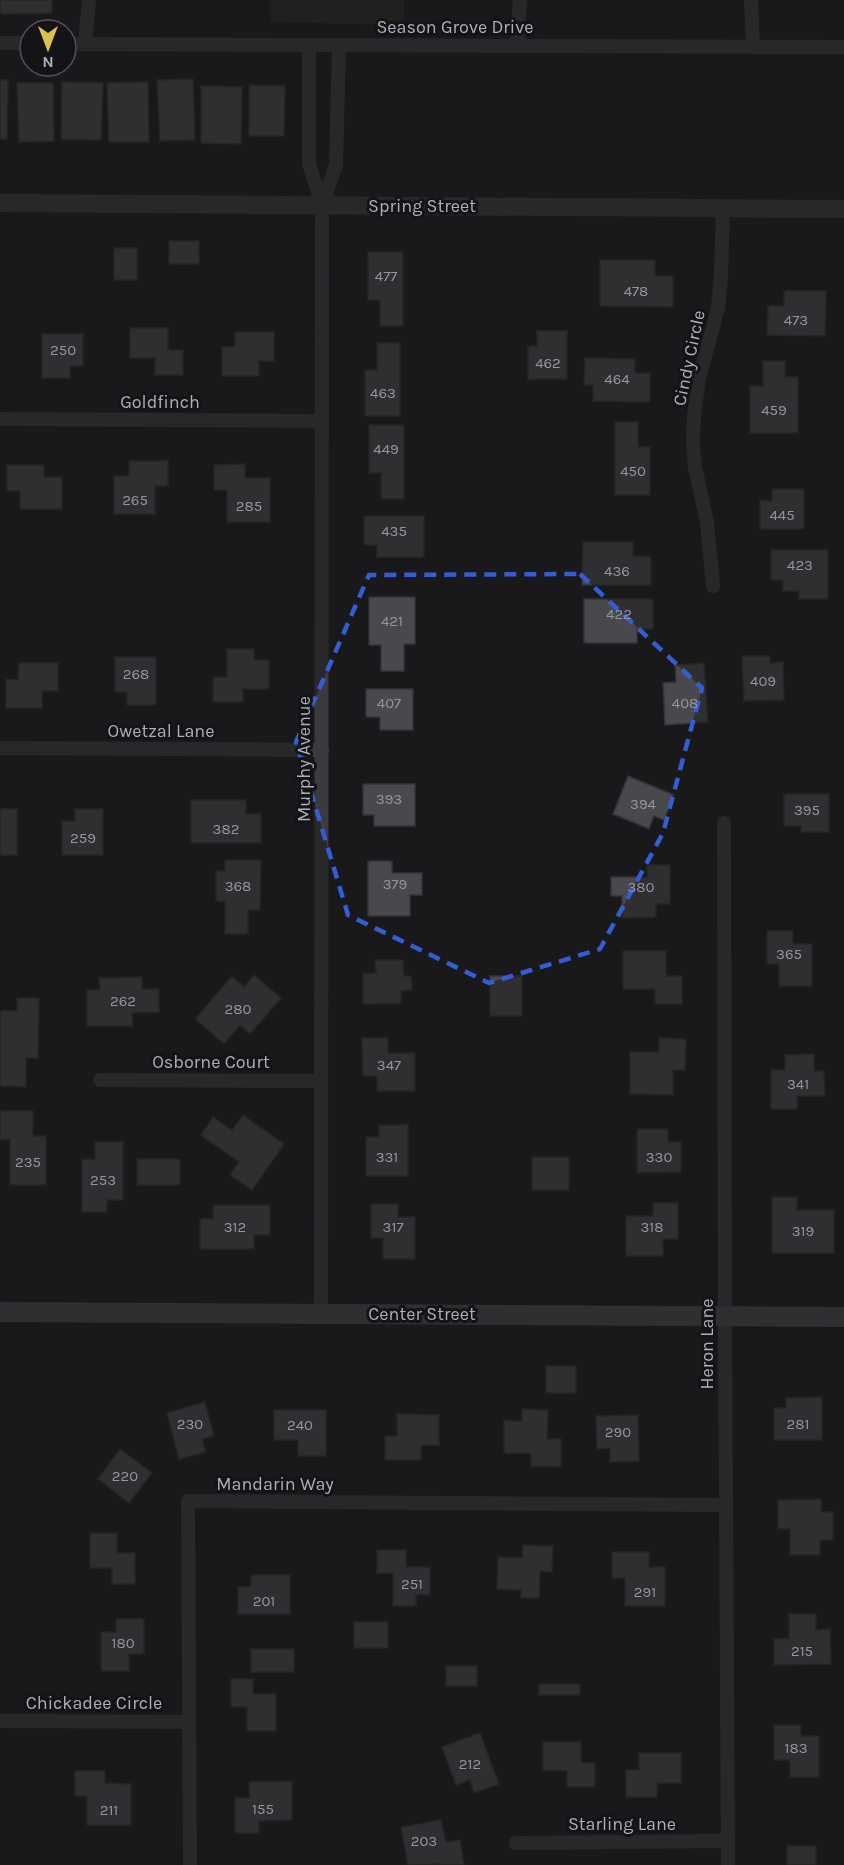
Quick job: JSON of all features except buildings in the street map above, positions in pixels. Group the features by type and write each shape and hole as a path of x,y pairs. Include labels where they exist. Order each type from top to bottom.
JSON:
{"main road":[{"name":"Center Street","path":"0,1312 844,1317"}],"street":[{"path":"85,44 89,0"},
{"path":"518,45 520,0"},
{"path":"751,0 753,46"},
{"path":"0,43 18,43"},
{"name":"Season Grove Drive","path":"78,44 844,47"},
{"path":"309,45 309,164 322,205"},
{"path":"322,205 336,165 339,45"},
{"name":"Spring Street","path":"0,203 844,209"},
{"name":"Murphy Avenue","path":"321,1313 322,205"},
{"name":"Cindy Circle","path":"713,586 707,522 695,467 693,444 699,379 718,308 723,208"},
{"name":"Goldfinch","path":"0,419 321,421"},
{"name":"Owetzal Lane","path":"0,748 322,750"},
{"name":"Heron Lane","path":"724,823 728,1865"},
{"name":"Osborne Court","path":"100,1080 321,1081"},
{"name":"Mandarin Way","path":"190,1865 188,1501 726,1505"},
{"name":"Chickadee Circle","path":"0,1721 189,1722"},
{"name":"Starling Lane","path":"516,1843 728,1841"}],"highlighted area":[{"path":"580,574 702,688 663,833 600,949 489,983 348,915 296,742 369,575"}],"shaded area":[{"path":"270,0 404,0 404,25 270,22"}]}
